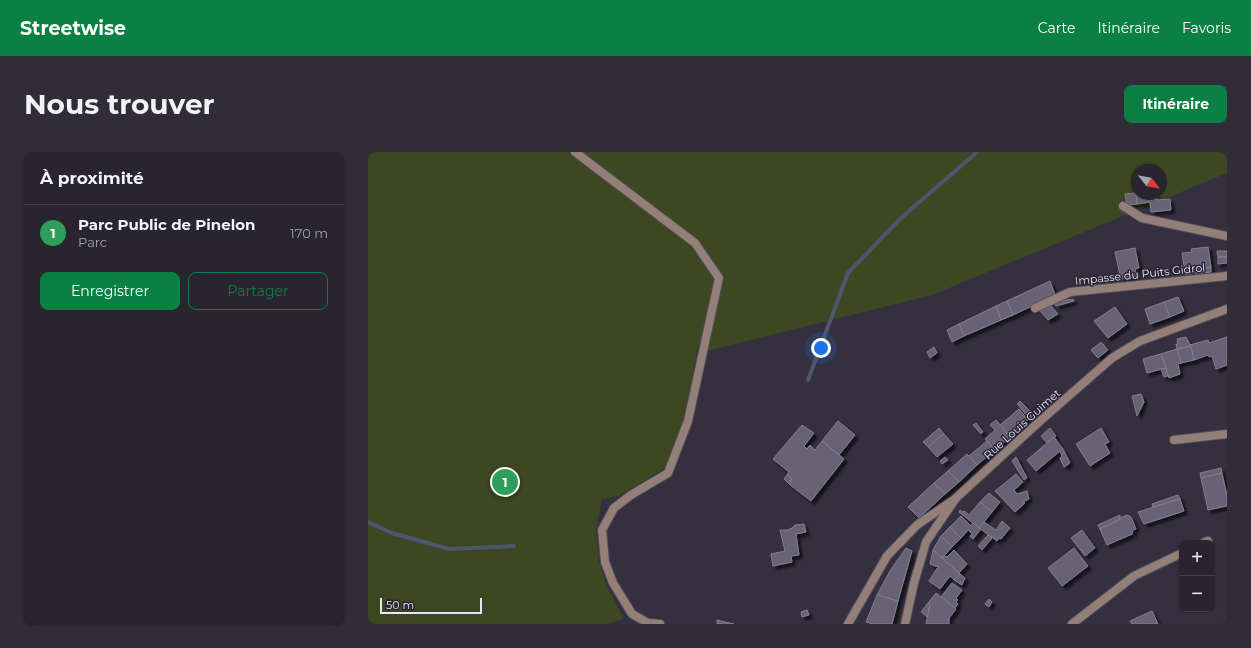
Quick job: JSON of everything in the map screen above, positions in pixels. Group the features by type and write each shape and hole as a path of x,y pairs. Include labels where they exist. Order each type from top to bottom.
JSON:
{"street":[{"path":"575,152 695,243 719,278 688,421 668,473 631,495 614,508 602,530 606,562 613,583 623,601 632,614 648,623 660,624"},
{"path":"1123,206 1142,218 1227,236"},
{"name":"Impasse du Puits Gidrol","path":"1035,308 1070,292 1227,276"},
{"name":"Rue Louis Guimet","path":"905,624 914,583 926,542 956,498 1040,421 1112,358 1140,341 1227,309"},
{"path":"1174,440 1227,434"},
{"path":"848,624 887,556 917,525 956,498"},
{"path":"1072,624 1134,576 1179,554"}],"green space":[{"path":"368,152 1227,152 1227,173 1167,198 1167,164 1131,164 1131,200 1162,200 932,295 707,351 698,347 684,420 665,468 619,496 602,499 596,529 599,562 608,588 624,619 607,624 368,624"}],"building":[{"path":"1131,193 1131,200 1137,200 1137,204 1127,205 1125,194"},
{"path":"1170,199 1171,210 1151,212 1150,202 1137,204 1137,200"},
{"path":"1208,247 1211,267 1202,269 1202,273 1194,273 1189,275 1185,274 1182,253 1192,252 1191,249"},
{"path":"1135,248 1139,268 1135,269 1136,276 1121,279 1115,252"},
{"path":"1217,251 1227,251 1227,257 1218,257"},
{"path":"1218,257 1227,257 1227,263 1218,264"},
{"path":"1211,267 1211,272 1203,273 1202,269"},
{"path":"1050,281 1055,295 1013,315 1007,301"},
{"path":"1178,297 1184,311 1170,317 1164,302"},
{"path":"1073,299 1074,301 1056,306 1055,304 1060,301"},
{"path":"1007,301 1013,315 1001,320 996,306"},
{"path":"1164,302 1170,317 1150,324 1145,309"},
{"path":"996,306 1001,320 964,336 959,324"},
{"path":"1051,306 1058,314 1048,320 1040,311"},
{"path":"1115,307 1127,324 1108,338 1094,321"},
{"path":"959,324 964,336 952,342 947,330"},
{"path":"1186,337 1191,346 1177,349 1177,339"},
{"path":"1227,337 1227,365 1216,369 1212,356 1209,357 1208,355 1194,360 1190,345 1208,340 1209,343"},
{"path":"1101,342 1108,350 1098,358 1091,350"},
{"path":"1191,346 1194,360 1181,363 1177,349"},
{"path":"934,347 937,353 930,358 927,352"},
{"path":"1177,349 1181,363 1178,364 1180,374 1169,378 1161,354"},
{"path":"1161,354 1166,368 1147,373 1143,359"},
{"path":"1166,368 1168,376 1164,377 1161,369"},
{"path":"1141,394 1144,402 1137,416 1132,396"},
{"path":"1020,401 1034,415 1030,419 1017,404"},
{"path":"1019,409 1028,420 1010,437 1000,425"},
{"path":"996,420 1010,437 995,450 985,439 995,430 990,425"},
{"path":"838,421 855,435 839,455 822,441"},
{"path":"976,423 983,432 981,434 973,425"},
{"path":"802,425 814,433 804,446 807,449 810,445 815,450 822,441 844,459 811,501 789,484 792,479 787,475 789,472 773,459"},
{"path":"939,428 944,434 928,447 923,442"},
{"path":"1050,428 1056,436 1047,443 1041,436"},
{"path":"1101,428 1109,442 1105,444 1110,453 1090,466 1076,444"},
{"path":"944,434 953,444 937,457 928,447"},
{"path":"1054,437 1063,449 1070,463 1064,467 1060,458 1062,456 1060,451 1036,471 1027,460"},
{"path":"987,441 995,450 977,465 969,456"},
{"path":"967,454 977,465 959,482 948,471"},
{"path":"945,457 948,460 942,464 940,461"},
{"path":"1016,457 1027,478 1024,480 1012,461"},
{"path":"1221,468 1222,473 1201,478 1200,473"},
{"path":"948,471 959,482 945,494 934,483"},
{"path":"1222,473 1227,496 1227,506 1208,510 1201,478"},
{"path":"1016,474 1023,482 1014,490 1017,494 1027,491 1029,499 1023,502 1025,503 1015,512 995,491"},
{"path":"787,475 792,479 789,484 784,479"},
{"path":"934,483 945,494 919,518 908,507"},
{"path":"989,493 1000,502 992,512 980,502"},
{"path":"1178,495 1180,499 1153,507 1152,504"},
{"path":"1180,499 1184,511 1144,524 1138,512"},
{"path":"980,502 992,512 979,528 959,512 960,510 963,512 964,511 969,515"},
{"path":"1120,515 1119,520 1100,529 1098,525"},
{"path":"1127,515 1131,517 1136,529 1133,530 1132,534 1107,545 1100,529"},
{"path":"961,516 971,526 973,523 981,529 973,539 970,536 972,534 968,530 961,538 950,527"},
{"path":"1002,521 1010,528 1001,539 999,538 997,541 979,528 984,522 996,530"},
{"path":"804,524 806,532 796,534 799,555 791,556 792,562 773,566 771,554 785,551 780,530 787,530 795,525"},
{"path":"950,527 961,538 952,547 941,536"},
{"path":"1082,530 1095,548 1085,556 1071,538"},
{"path":"988,535 992,538 982,550 978,546"},
{"path":"941,536 952,547 942,558 933,550"},
{"path":"906,548 912,551 898,601 877,595 890,571"},
{"path":"1074,548 1088,566 1062,586 1048,568"},
{"path":"933,550 960,574 954,580 950,576 940,589 929,581 938,567 930,564"},
{"path":"954,550 967,564 959,573 942,558 945,556 947,557"},
{"path":"960,574 965,578 962,585 954,580"},
{"path":"952,583 962,590 956,598 958,600 956,602 958,604 955,608 941,597"},
{"path":"936,593 956,609 949,618 949,624 926,624 930,605 928,603"},
{"path":"877,595 898,601 892,624 873,624 866,622"},
{"path":"989,599 992,602 989,607 985,604"},
{"path":"928,603 930,605 927,617 921,612"},
{"path":"807,610 809,615 802,617 801,612"},
{"path":"1152,611 1158,624 1132,624 1130,621"},
{"path":"717,620 734,624 717,624"}],"waterway":[{"path":"808,380 848,273 901,218 977,152"},
{"path":"368,522 392,533 449,549 514,546"}],"place":[{"name":"Parc Public de Pinelon","path":"505,482"}]}
